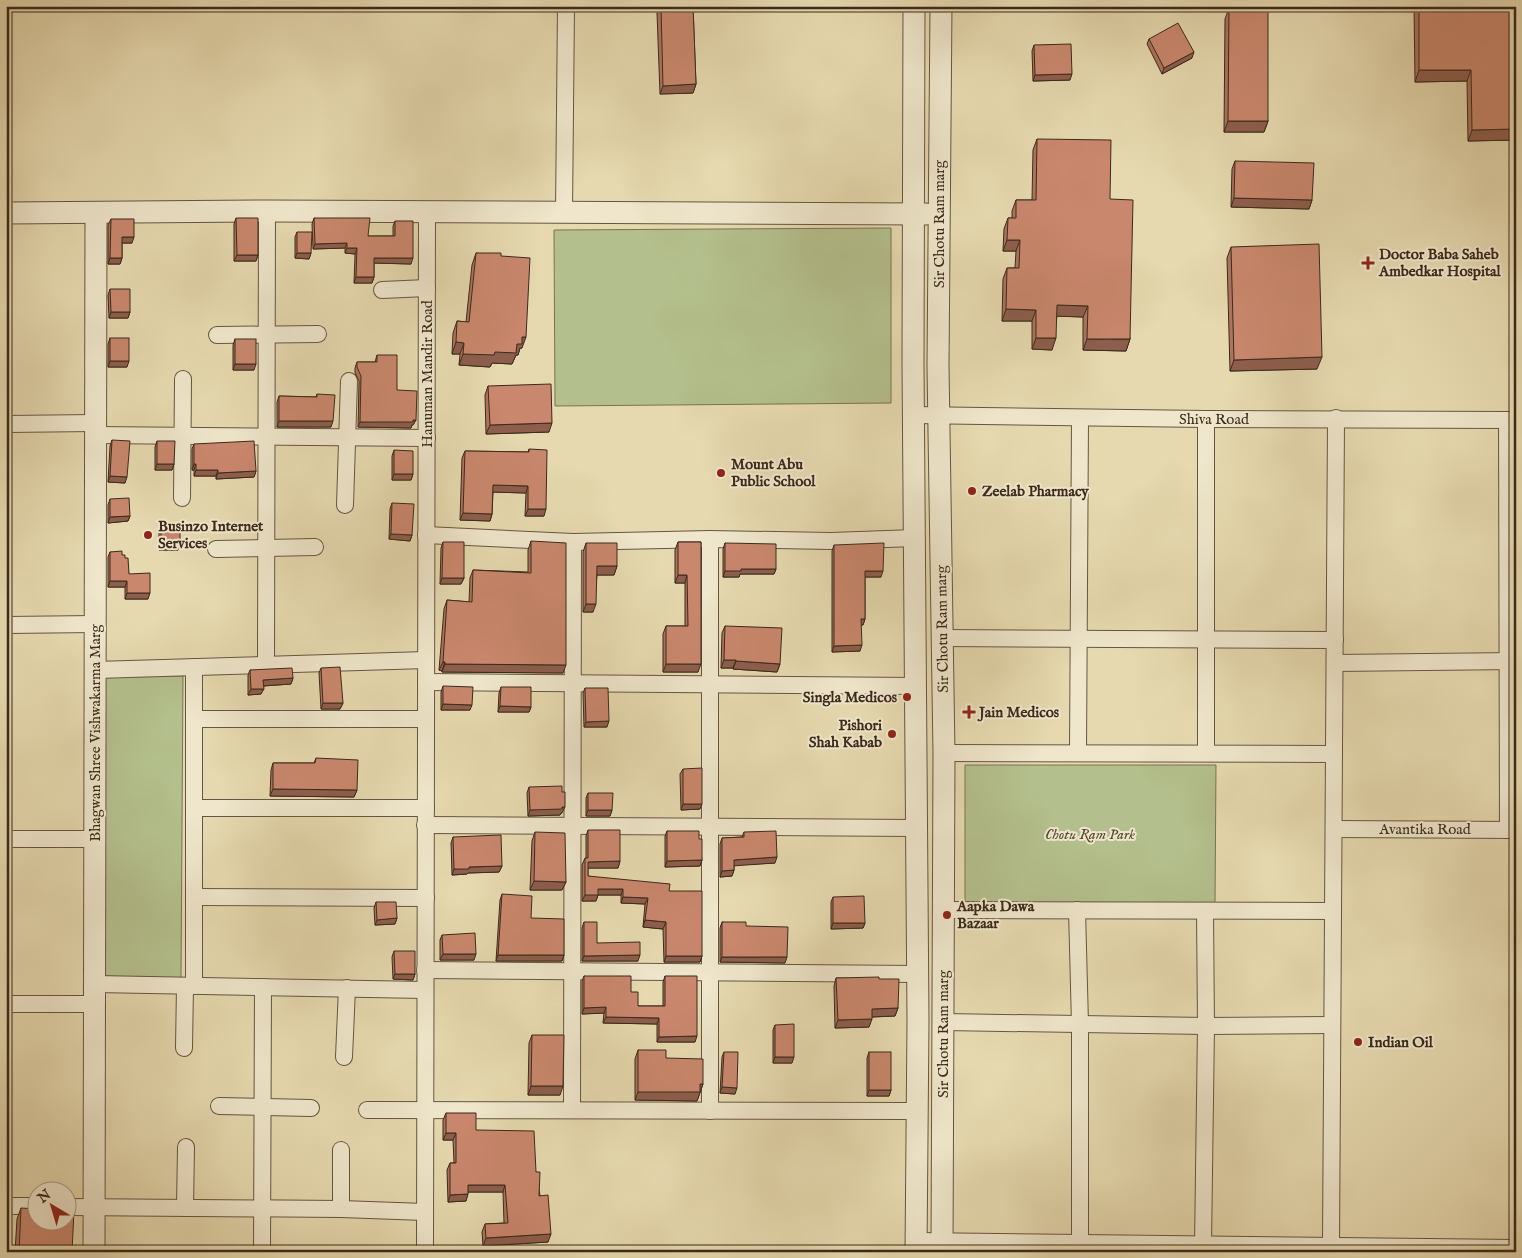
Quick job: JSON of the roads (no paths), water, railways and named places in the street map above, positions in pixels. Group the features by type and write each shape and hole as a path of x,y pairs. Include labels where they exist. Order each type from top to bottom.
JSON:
{"street":[{"path":"564,212 566,6"},
{"name":"Sir Chotu Ram marg","path":"914,6 913,415 918,974 916,1247"},
{"name":"Sir Chotu Ram marg","path":"941,6 938,416 944,752 942,1247"},
{"path":"6,213 267,211 939,214"},
{"path":"266,665 267,211"},
{"name":"Hanuman Mandir Road","path":"425,1252 427,212"},
{"name":"Bhagwan Shree Vishwakarma Marg","path":"94,1252 96,213"},
{"path":"382,290 427,288"},
{"path":"217,335 318,334"},
{"path":"182,498 183,379"},
{"path":"345,504 348,381"},
{"name":"Shiva Road","path":"913,415 1080,418 1511,420"},
{"path":"1078,752 1080,418"},
{"path":"1331,1246 1336,418"},
{"path":"1206,419 1206,753"},
{"path":"1511,420 1512,830"},
{"path":"6,424 183,436 427,438"},
{"path":"426,535 573,542 710,539 831,541 914,538"},
{"path":"710,539 710,1111"},
{"path":"572,1110 573,542"},
{"path":"216,549 314,547"},
{"path":"6,625 95,624"},
{"path":"942,638 1335,640"},
{"path":"95,670 426,660"},
{"path":"1335,663 1512,661"},
{"path":"184,1048 190,986 194,897 194,667"},
{"path":"426,682 915,686"},
{"path":"194,719 426,719"},
{"path":"944,752 1334,754"},
{"path":"194,808 426,808"},
{"path":"426,826 916,828"},
{"name":"Avantika Road","path":"1334,829 1512,830"},
{"path":"6,839 95,839"},
{"path":"194,897 426,898"},
{"path":"943,910 1333,911"},
{"path":"1077,910 1085,1246"},
{"path":"1203,1245 1206,1026 1205,910"},
{"path":"425,970 918,974"},
{"path":"6,1004 190,986 425,990"},
{"path":"262,1252 263,987"},
{"path":"344,1057 347,988"},
{"path":"944,1022 1206,1026 1332,1025"},
{"path":"219,1106 312,1108"},
{"path":"367,1110 917,1111"},
{"path":"185,1208 186,1147"},
{"path":"341,1150 341,1209"},
{"path":"6,1206 28,1206"},
{"path":"78,1206 341,1209 425,1212"},
{"path":"916,1247 1203,1245 1220,1248 1331,1246 1418,1250 1516,1248"}],"place":[{"name":"Doctor Baba Saheb Ambedkar Hospital","path":"1368,263"},
{"name":"Mount Abu Public School","path":"721,473"},
{"name":"Zeelab Pharmacy","path":"972,491"},
{"name":"Businzo Internet Services","path":"148,535"},
{"name":"Singla Medicos","path":"907,697"},
{"name":"Jain Medicos","path":"969,712"},
{"name":"Pishori Shah Kabab","path":"892,734"},
{"name":"Aapka Dawa Bazaar","path":"947,915"},
{"name":"Indian Oil","path":"1358,1042"}],"park label":[{"name":"Chotu Ram Park","path":"1090,834"}]}
